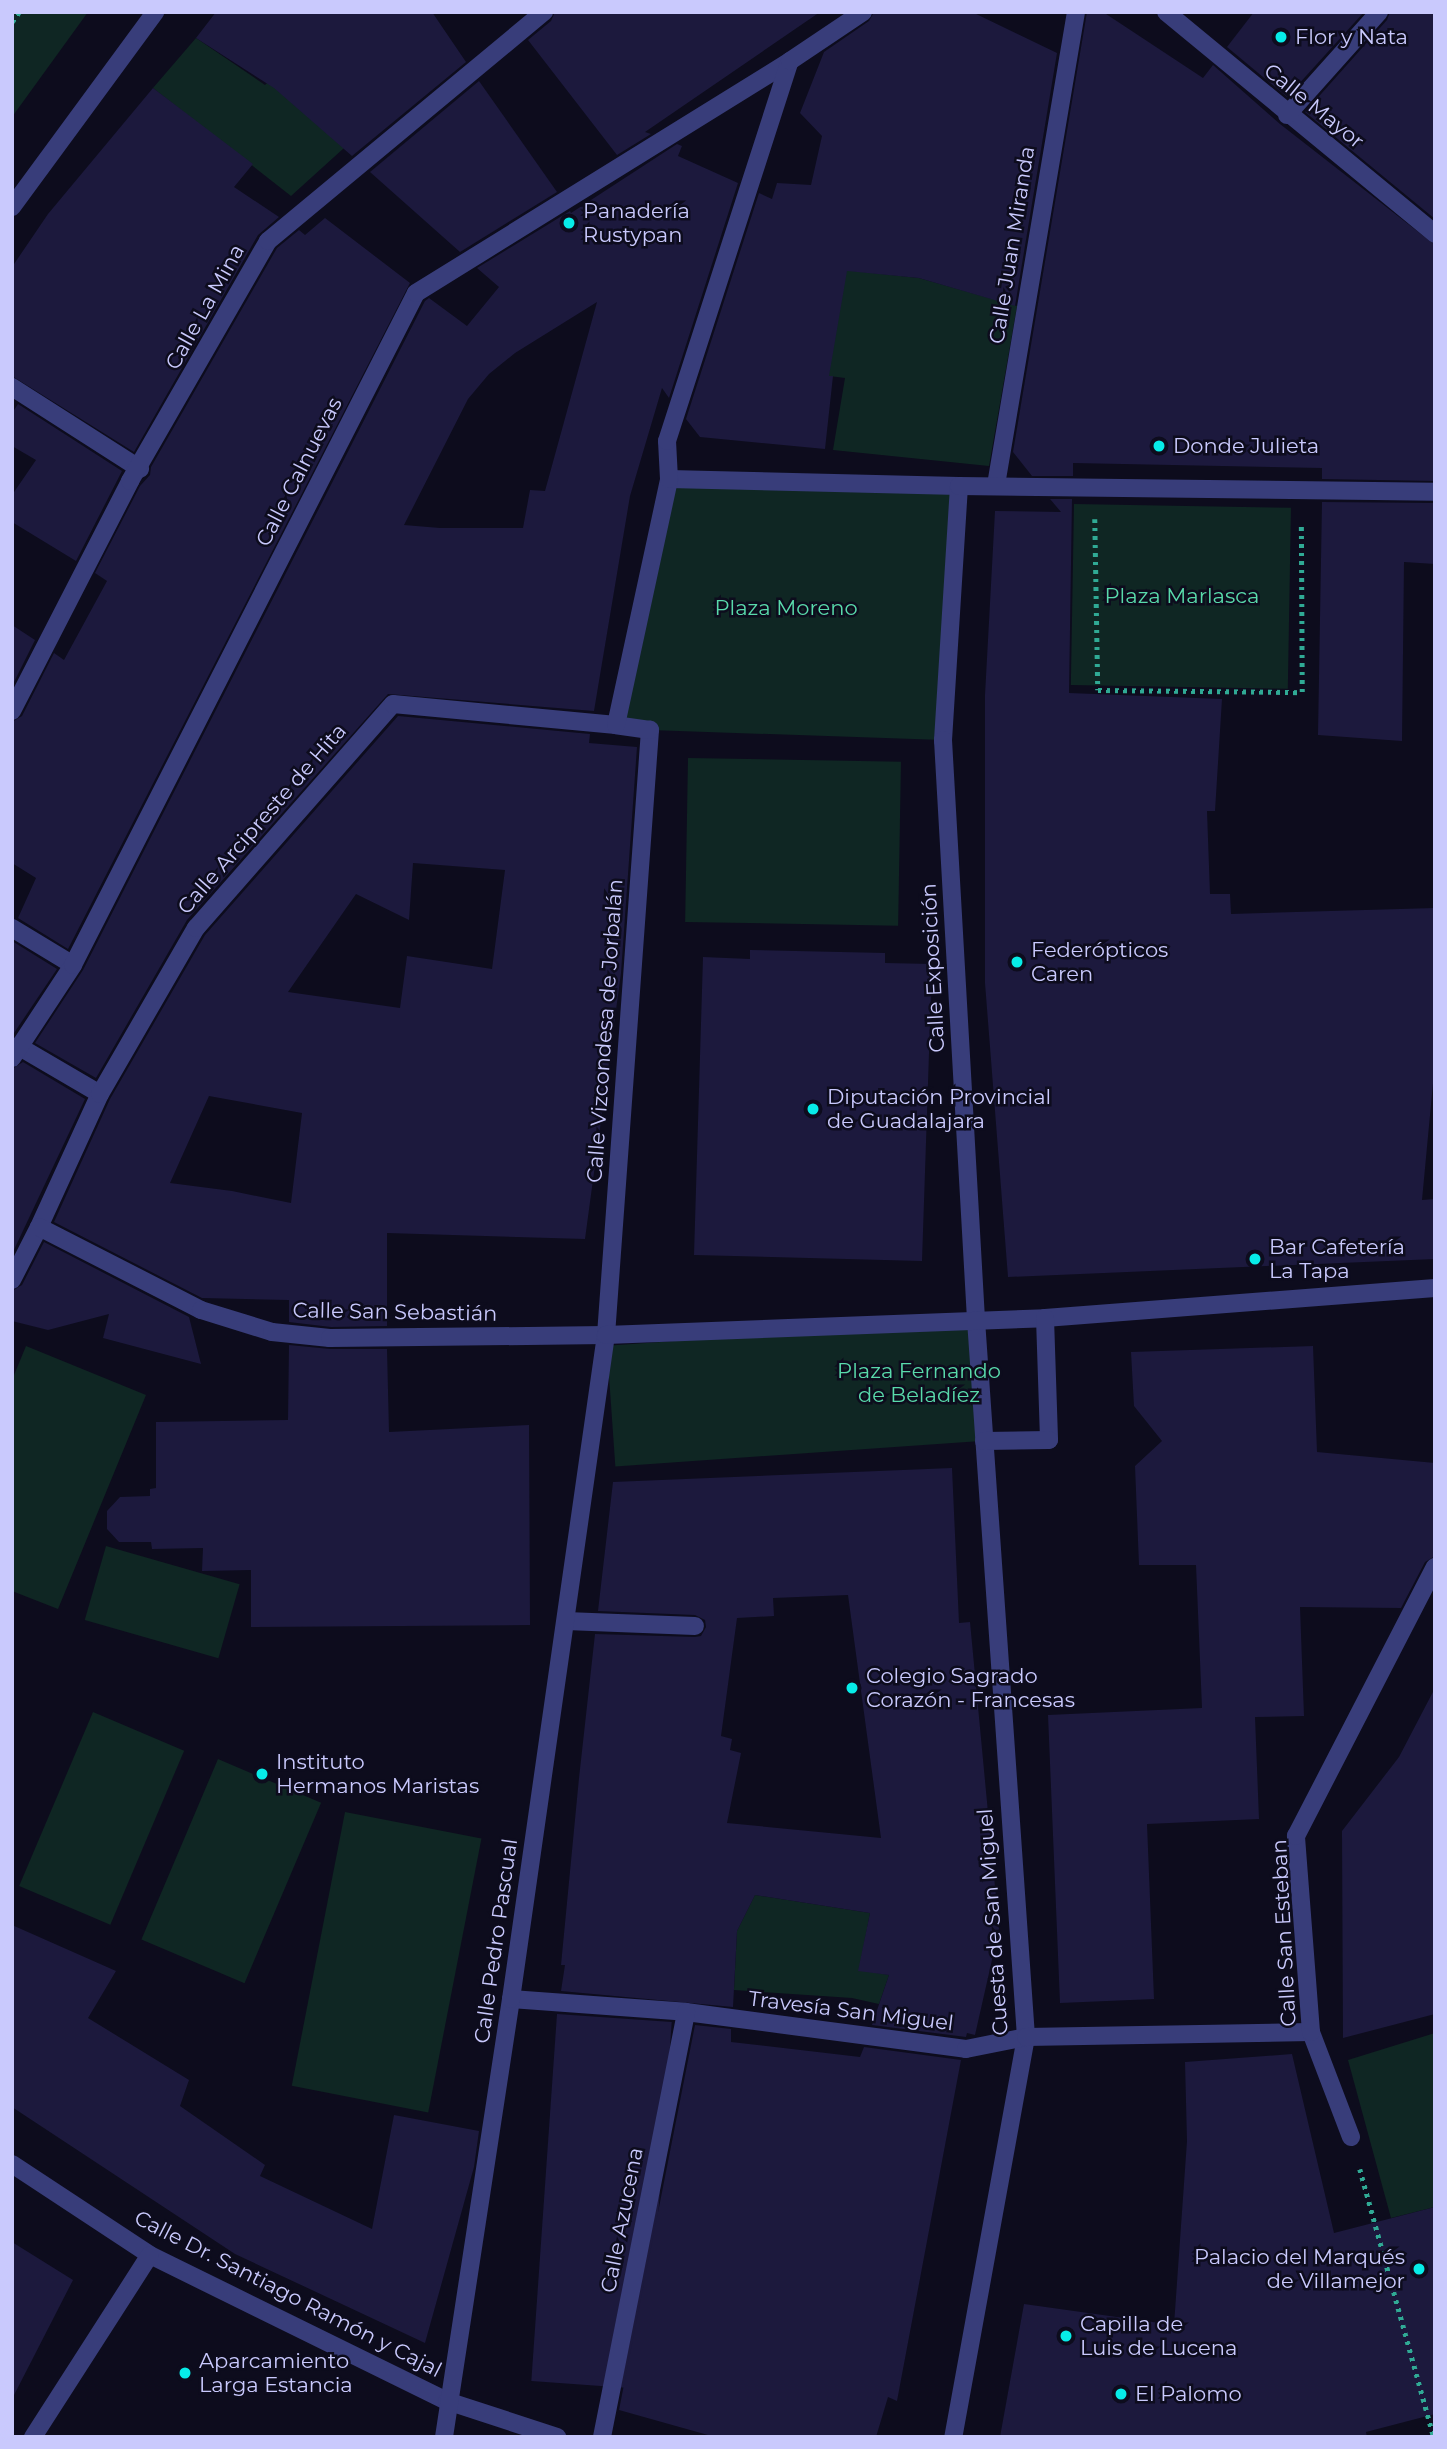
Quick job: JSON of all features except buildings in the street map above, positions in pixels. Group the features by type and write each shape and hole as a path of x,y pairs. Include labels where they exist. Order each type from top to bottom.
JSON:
{"street":[{"path":"12,207 155,12"},
{"name":"Calle La Mina","path":"12,711 140,468 268,241 544,12"},
{"name":"Calle Calnuevas","path":"15,1052 73,965 416,293 790,61 863,12"},
{"name":"Calle Juan Miranda","path":"996,485 1076,12"},
{"name":"Calle Mayor","path":"1166,12 1287,115 1435,234"},
{"path":"1287,115 1379,12"},
{"path":"616,725 669,479 667,441 790,61"},
{"path":"12,387 140,468"},
{"path":"669,479 1435,492"},
{"name":"Calle Exposición","path":"960,486 943,740 976,1320"},
{"name":"Calle Arcipreste de Hita","path":"12,1280 100,1094 196,928 393,704 616,725"},
{"name":"Calle Vizcondesa de Jorbalán","path":"606,1335 650,730 616,725"},
{"path":"12,928 73,965"},
{"path":"15,1052 100,1094"},
{"name":"Calle San Sebastián","path":"39,1227 201,1310 272,1332 330,1338 606,1335"},
{"path":"606,1335 1045,1318 1435,1288"},
{"path":"976,1320 984,1441 1049,1440 1045,1318"},
{"name":"Calle Pedro Pascual","path":"444,2437 447,2401 512,1999 606,1335"},
{"name":"Cuesta de San Miguel","path":"953,2437 1026,2036 984,1441"},
{"name":"Calle San Esteban","path":"1351,2137 1311,2032 1296,1836 1435,1566"},
{"path":"566,1622 695,1626"},
{"name":"Travesía San Miguel","path":"512,1999 686,2012 966,2049 1026,2036 1311,2032"},
{"name":"Calle Azucena","path":"602,2437 686,2012"},
{"name":"Calle Dr. Santiago Ramón y Cajal","path":"12,2164 150,2255 447,2401 556,2437"},
{"path":"33,2437 150,2255"}],"path":[{"path":"12,22 19,12"},
{"path":"1095,487 1098,690 1302,692 1301,490"},
{"path":"1351,2137 1434,2437"}],"green space":[{"path":"12,12 88,12 12,117"},
{"path":"196,38 265,85 268,82 344,148 291,196 153,88"},
{"path":"817,267 919,278 1017,306 989,466 833,450 845,378 829,376"},
{"name":"Plaza Moreno","path":"669,479 959,486 943,740 650,730 616,725"},
{"name":"Plaza Marlasca","path":"1074,504 1291,508 1288,689 1071,685"},
{"path":"688,758 901,762 898,926 685,922"},
{"name":"Plaza Fernando de Beladíez","path":"976,1320 984,1441 615,1467 607,1346"},
{"path":"26,1346 146,1395 58,1609 12,1591 12,1380"},
{"path":"106,1546 240,1584 218,1658 85,1620"},
{"path":"93,1712 184,1751 110,1925 19,1886"},
{"path":"218,1759 321,1803 245,1983 141,1939"},
{"path":"345,1812 481,1839 428,2112 292,2086"},
{"path":"755,1895 870,1913 859,1970 889,1975 879,2004 852,1998 734,1990 737,1931"},
{"path":"1435,2033 1435,2207 1391,2218 1348,2060"}],"place":[{"name":"Flor y Nata","path":"1281,37"},
{"name":"Panadería Rustypan","path":"569,223"},
{"name":"Donde Julieta","path":"1159,446"},
{"name":"Federópticos Caren","path":"1017,962"},
{"name":"Diputación Provincial de Guadalajara","path":"813,1109"},
{"name":"Bar Cafetería La Tapa","path":"1255,1259"},
{"name":"Colegio Sagrado Corazón - Francesas","path":"852,1688"},
{"name":"Instituto Hermanos Maristas","path":"262,1774"},
{"name":"Palacio del Marqués de Villamejor","path":"1419,2269"},
{"name":"Capilla de Luis de Lucena","path":"1066,2336"},
{"name":"Aparcamiento Larga Estancia","path":"185,2373"},
{"name":"El Palomo","path":"1121,2394"}]}
